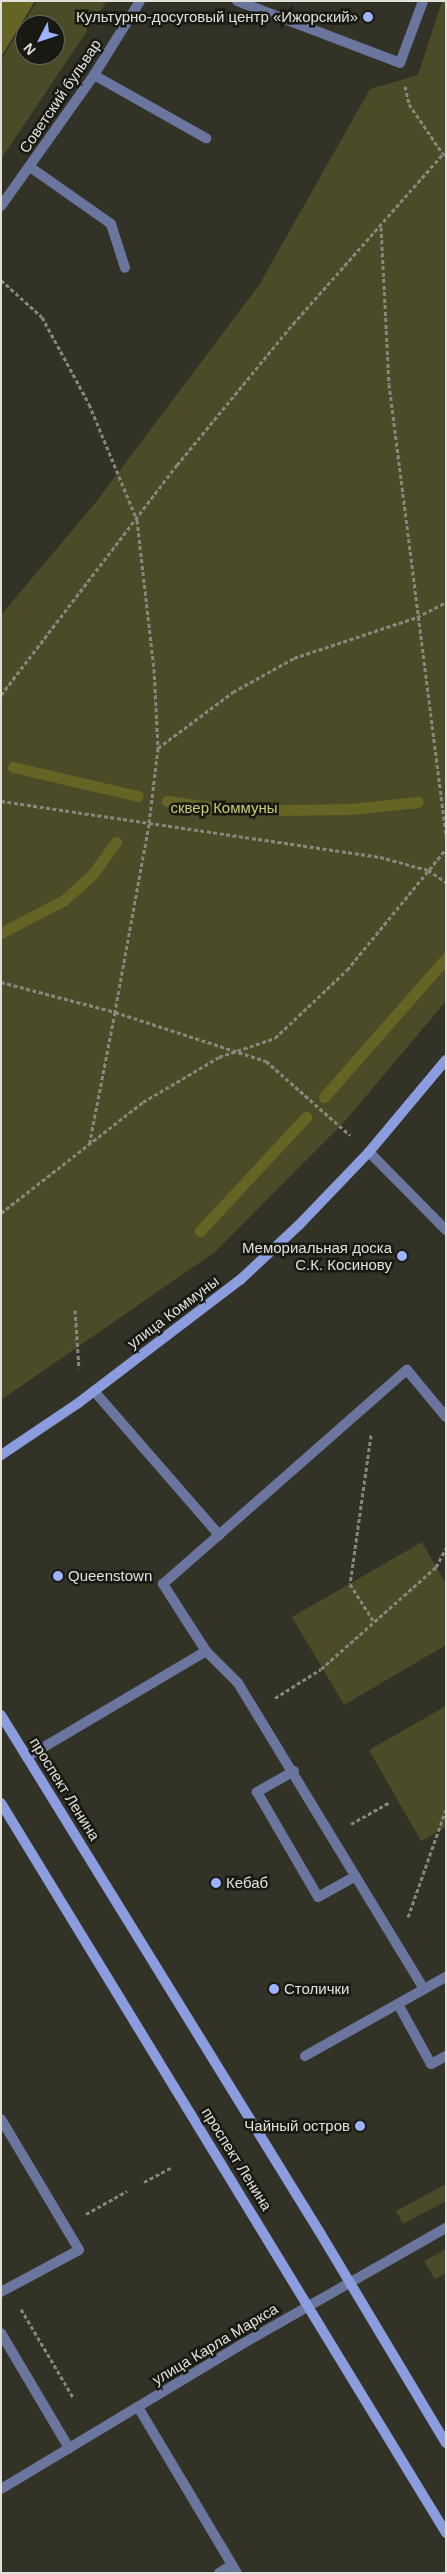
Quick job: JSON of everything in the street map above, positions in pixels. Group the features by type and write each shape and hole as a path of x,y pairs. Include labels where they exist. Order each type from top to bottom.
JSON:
{"main road":[{"name":"улица Коммуны","path":"1,1455 94,1391 240,1280 299,1225 369,1152 446,1060"},
{"name":"проспект Ленина","path":"1,1715 350,2282 446,2443"},
{"name":"проспект Ленина","path":"1,1803 446,2532"}],"street":[{"name":"Советский бульвар","path":"1,206 94,74 140,1"},
{"path":"237,1 400,63 424,1"},
{"path":"94,74 206,138"},
{"path":"30,167 111,224 125,268"},
{"path":"369,1152 446,1230"},
{"path":"424,1989 332,1834 238,1683 206,1651 163,1584 407,1370 446,1417"},
{"path":"94,1391 219,1536"},
{"path":"27,1757 206,1651"},
{"path":"294,1772 257,1792 318,1897 356,1876"},
{"path":"306,2056 446,1977"},
{"path":"398,2004 431,2064 446,2056"},
{"path":"1,2119 78,2250 5,2290"},
{"name":"улица Карла Маркса","path":"1,2489 309,2306 446,2228"},
{"path":"1,2333 69,2448"},
{"path":"138,2407 235,2569 218,2573"}],"path":[{"path":"1,695 137,520 177,464 293,324 444,155 409,104 400,63"},
{"path":"381,226 389,384 446,837"},
{"path":"1,280 42,317 90,404 137,520 154,669 158,748 148,824 115,1012 88,1146"},
{"path":"158,748 233,692 294,658 417,617 446,602"},
{"path":"1,801 380,857 428,870 446,882"},
{"path":"1,1213 144,1102 219,1057 275,1038 305,1012 347,970 446,849"},
{"path":"1,982 115,1012 266,1061 369,1152"},
{"path":"75,1310 79,1369"},
{"path":"374,1622 350,1584 376,1397"},
{"path":"255,1710 321,1669 436,1567 446,1548"},
{"path":"332,1834 390,1802"},
{"path":"398,1946 446,1808"},
{"path":"144,2182 172,2166"},
{"path":"65,2226 127,2191"},
{"path":"5,2290 74,2399"}],"green space":[{"path":"37,1 107,1 65,64 65,15 28,15"},
{"name":"сквер Коммуны","path":"442,1 446,1 446,1001 345,1121 215,1252 1,1400 1,615 96,502 259,285 370,89 418,75"},
{"path":"15,37 15,65 64,65 1,159 1,60"},
{"path":"422,1542 446,1584 446,1645 344,1705 292,1617"},
{"path":"446,1706 446,1827 421,1841 369,1750"},
{"path":"446,2184 446,2201 403,2224 396,2211"},
{"path":"446,2249 446,2273 435,2279 424,2261"}],"shaded area":[{"path":"1,1 35,1 26,15 15,15 15,34 1,57"}],"waterway":[{"path":"13,767 138,796"},
{"path":"167,801 223,809 280,810 351,809 418,802"},
{"path":"1,933 64,900 92,875 116,842"},
{"path":"324,1097 446,958"},
{"path":"200,1231 306,1117"}],"place":[{"name":"Культурно-досуговый центр «Ижорский»","path":"368,17"},
{"name":"Мемориальная доска С.К. Косинову","path":"402,1256"},
{"name":"Queenstown","path":"58,1576"},
{"name":"Кебаб","path":"216,1883"},
{"name":"Столички","path":"274,1989"},
{"name":"Чайный остров","path":"360,2126"}]}
